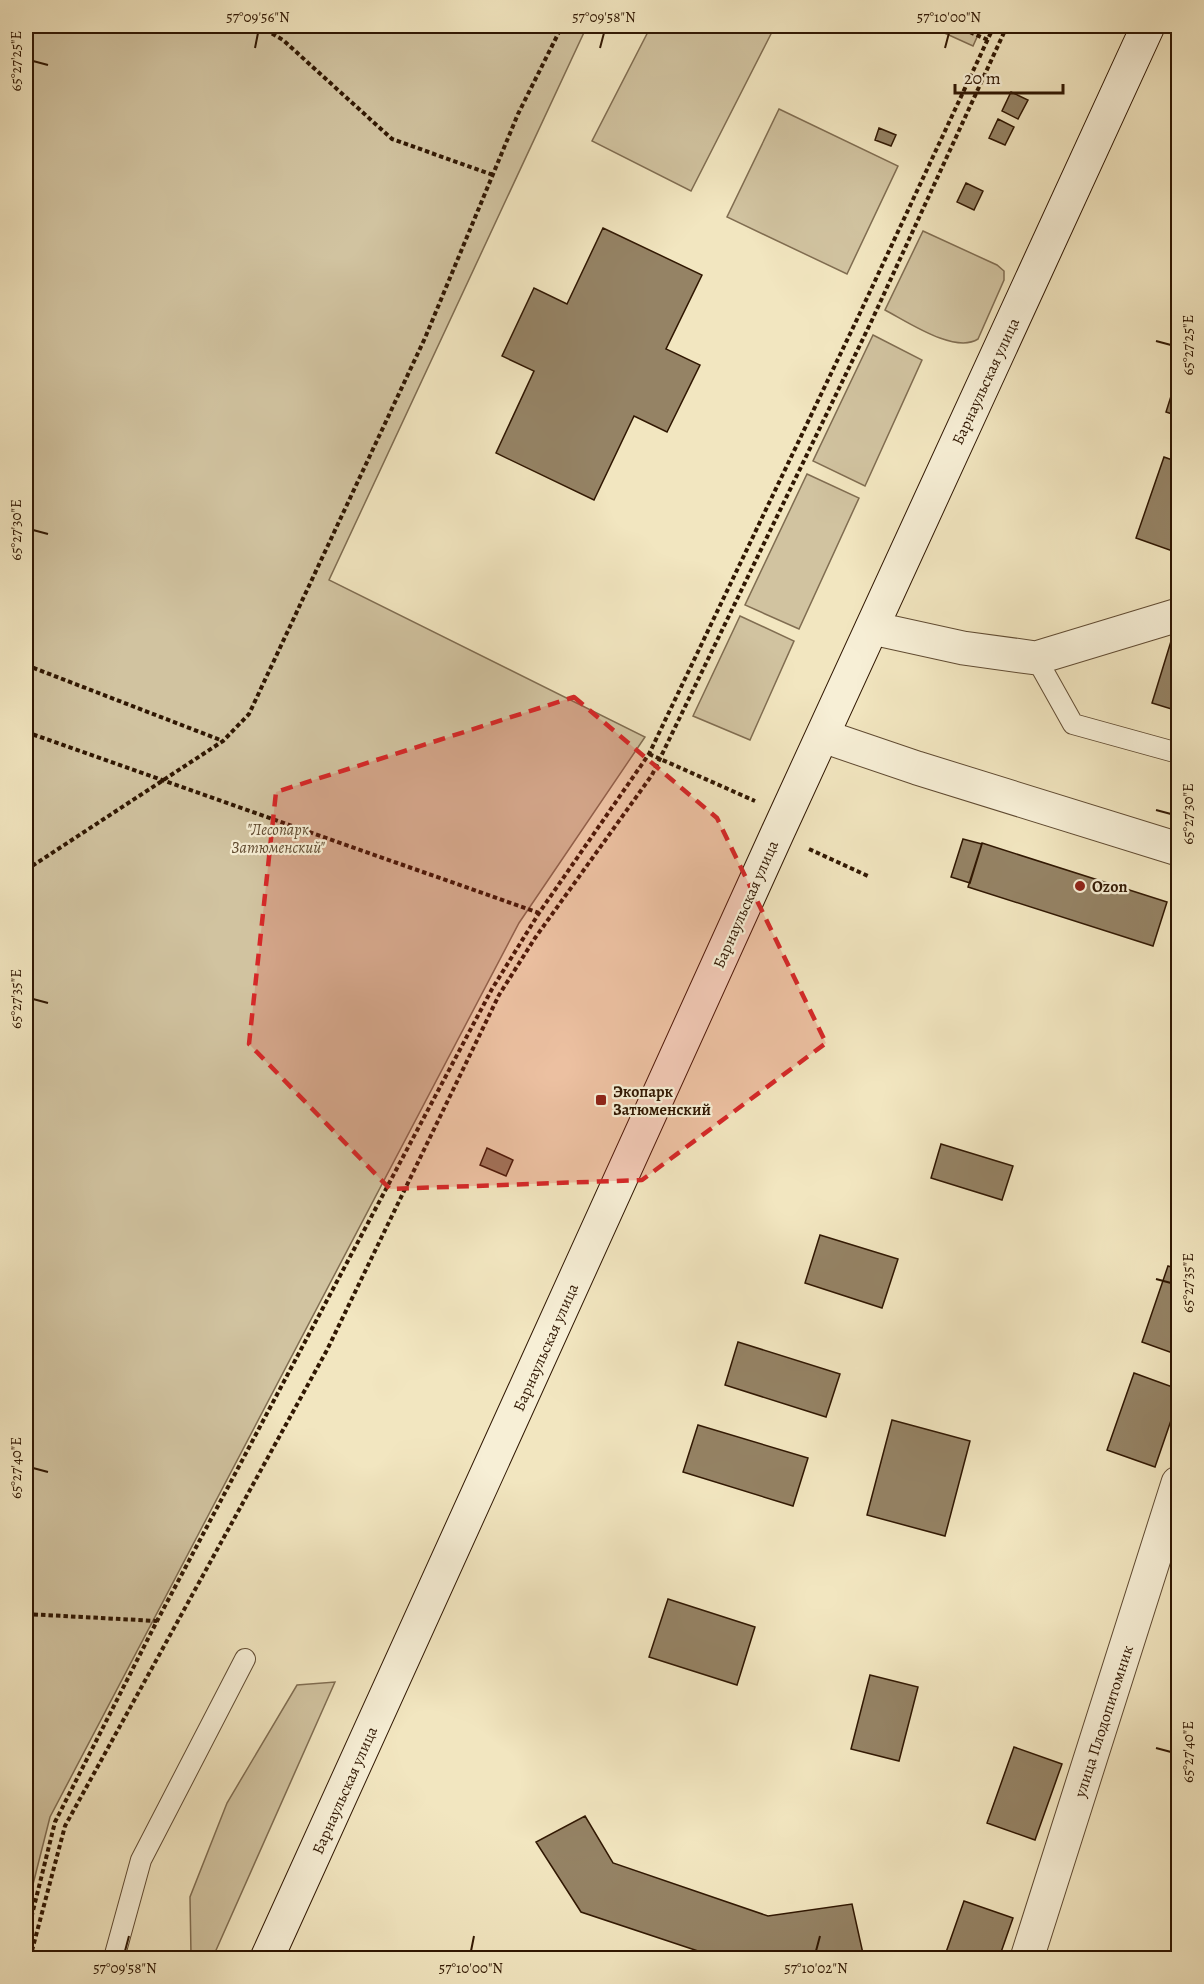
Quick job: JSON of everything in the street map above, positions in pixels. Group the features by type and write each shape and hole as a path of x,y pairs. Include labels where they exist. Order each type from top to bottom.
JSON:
{"street":[{"name":"Барнаульская улица","path":"267,1959 1148,26"},
{"path":"872,628 963,648 1036,658 1179,615"},
{"path":"823,736 917,768 1179,849"},
{"name":"улица Плодопитомник","path":"1027,1959 1179,1483"}],"lane":[{"path":"1036,658 1073,724 1179,753"},
{"path":"114,1959 141,1860 245,1659"}],"path":[{"path":"259,26 283,40 392,139 493,175"},
{"path":"26,870 223,741 249,714 425,338 518,114 562,26"},
{"path":"956,26 988,40"},
{"path":"26,1939 55,1822 158,1621 492,989 539,913 649,754 994,26"},
{"path":"30,1959 64,1826 327,1350 499,995 535,938 652,775 872,320 1007,26"},
{"path":"26,665 223,741"},
{"path":"26,732 539,913"},
{"path":"26,1614 158,1621"}],"highlighted area":[{"path":"574,697 717,818 826,1043 642,1180 390,1189 249,1044 276,792"}],"green space":[{"name":"\"Лесопарк Затюменский\"","path":"26,26 587,26 329,580 645,737 519,923 50,1817 26,1912"},
{"path":"651,26 775,26 691,191 592,141"},
{"path":"929,26 982,26 973,46"},
{"path":"779,109 898,166 847,274 727,217"},
{"path":"923,231 997,265 1004,271 1004,280 978,339 968,343 945,340 885,310"},
{"path":"873,335 922,360 865,486 813,461"},
{"path":"807,474 859,498 799,629 745,605"},
{"path":"740,616 794,641 750,740 693,716"},
{"path":"335,1682 213,1957 191,1955 190,1897 227,1803 297,1685"}],"building":[{"path":"1011,92 1028,100 1018,119 1002,111"},
{"path":"998,119 1014,127 1005,145 989,138"},
{"path":"879,128 896,135 891,146 875,140"},
{"path":"966,183 983,191 974,210 957,202"},
{"path":"603,228 702,275 666,349 700,365 667,432 634,416 594,500 496,453 534,371 502,356 534,288 567,304"},
{"path":"1178,374 1178,416 1166,412"},
{"path":"1164,457 1178,462 1178,553 1136,538"},
{"path":"1172,638 1178,640 1178,711 1152,703"},
{"path":"963,839 982,844 970,883 951,877"},
{"path":"982,843 1167,902 1153,946 968,887"},
{"path":"941,1144 1013,1166 1002,1200 931,1178"},
{"path":"487,1148 513,1160 506,1176 480,1165"},
{"path":"820,1235 898,1259 882,1308 805,1283"},
{"path":"1168,1266 1178,1269 1178,1355 1142,1342"},
{"path":"738,1342 840,1374 826,1417 725,1385"},
{"path":"1134,1373 1178,1389 1178,1400 1155,1467 1107,1450"},
{"path":"892,1420 970,1441 945,1536 867,1515"},
{"path":"698,1425 808,1458 793,1506 683,1472"},
{"path":"668,1599 755,1627 737,1685 649,1657"},
{"path":"870,1675 918,1687 899,1761 851,1749"},
{"path":"1014,1747 1062,1764 1035,1840 987,1823"},
{"path":"585,1816 613,1863 768,1916 852,1904 864,1958 719,1958 581,1912 536,1842"},
{"path":"964,1901 1013,1918 999,1958 944,1958"}],"place":[{"name":"Ozon","path":"1080,886"},
{"name":"Экопарк Затюменский","path":"601,1100"}]}
